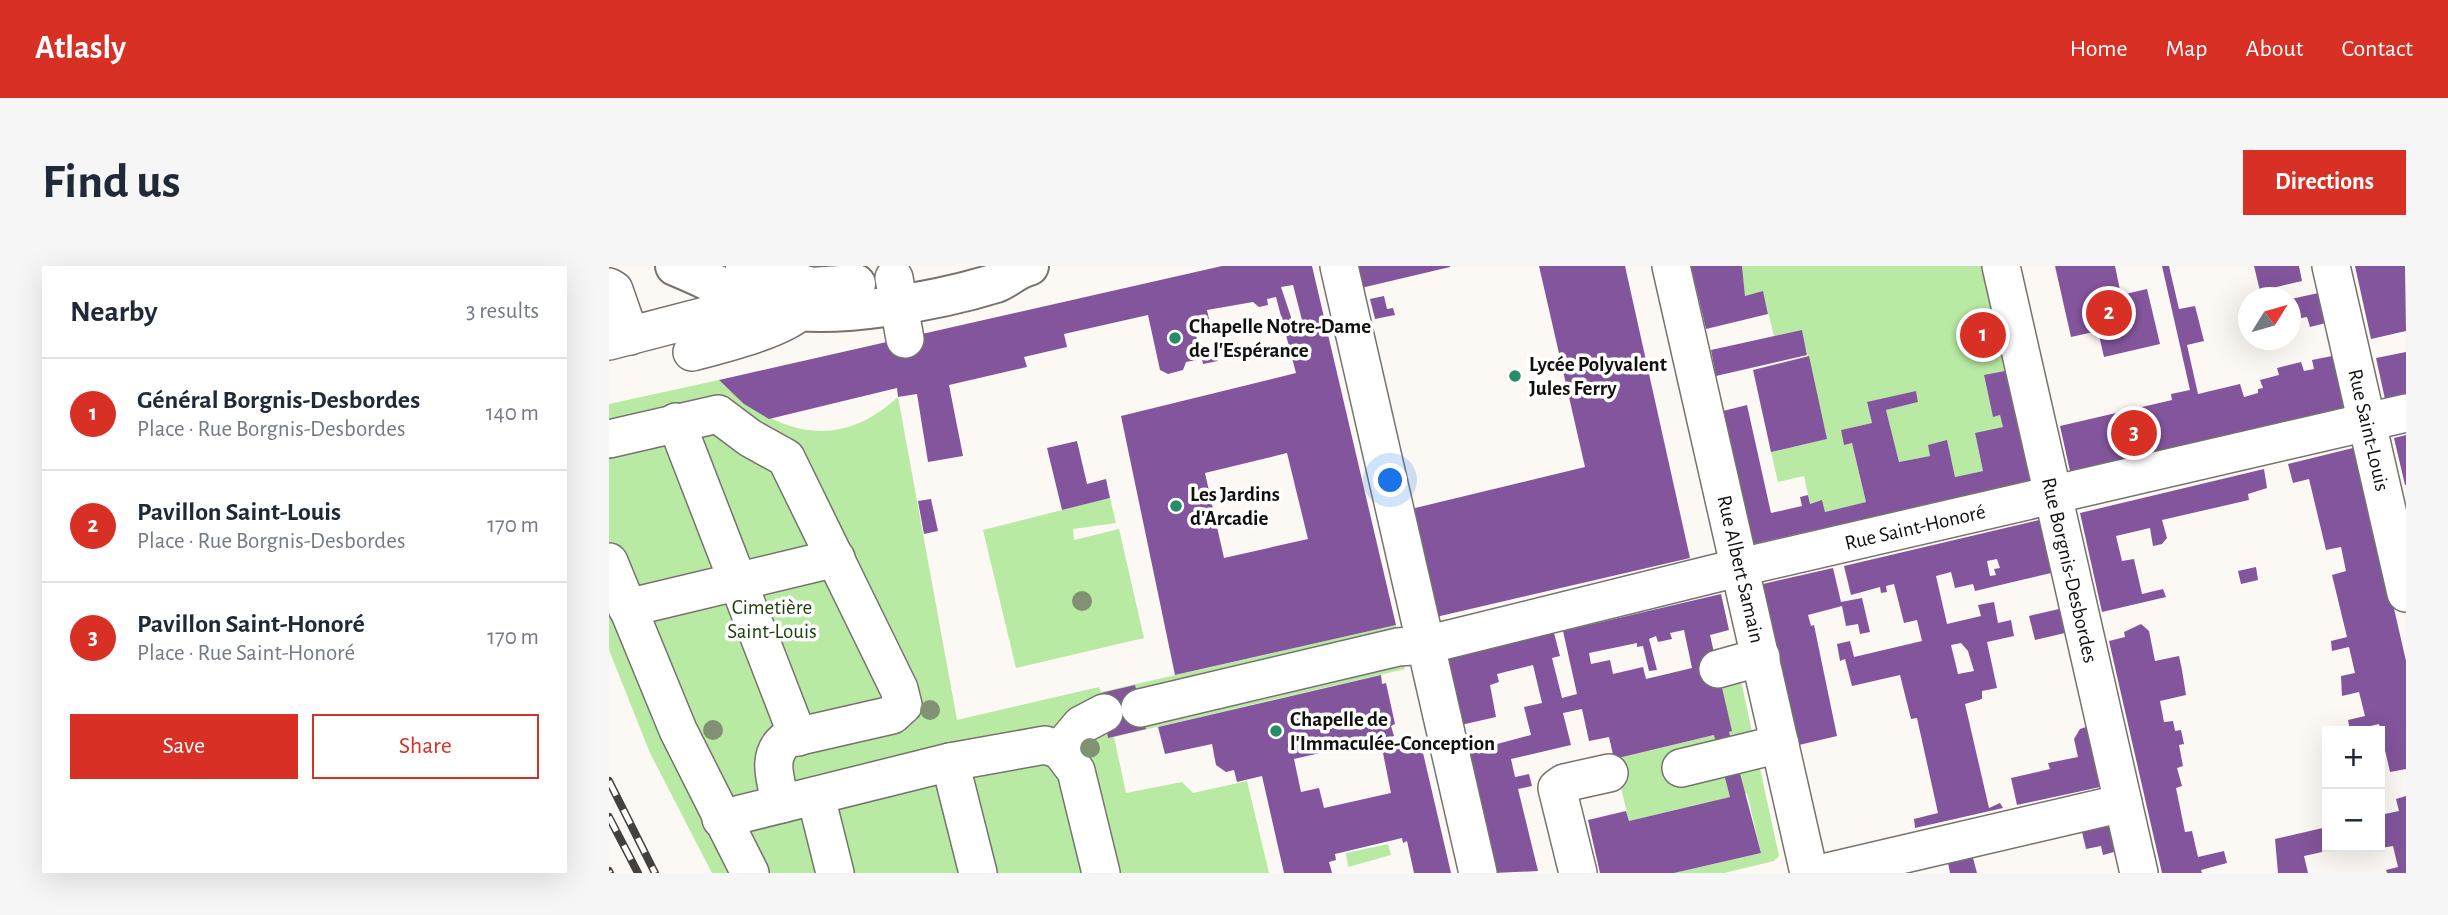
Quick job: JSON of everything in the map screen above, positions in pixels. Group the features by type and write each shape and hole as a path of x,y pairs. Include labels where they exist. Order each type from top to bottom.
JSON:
{"main road":[{"path":"675,266 854,312 899,307 998,282 1023,266"},
{"path":"899,307 972,266"}],"street":[{"path":"1339,266 1478,873"},
{"name":"Rue Albert Samain","path":"1671,266 1809,873"},
{"name":"Rue Borgnis-Desbordes","path":"2001,266 2139,873"},
{"name":"Rue Saint-Louis","path":"2331,266 2406,593"},
{"path":"609,287 614,290 620,339 736,308 749,283"},
{"path":"692,352 747,337 806,300"},
{"name":"Rue Saint-Honoré","path":"1140,708 1398,647 1426,645 1741,567 2406,412"},
{"path":"609,439 718,414 750,438 786,458 899,689 903,705 892,715 787,739 775,754 773,765 781,804"},
{"path":"676,422 798,737"},
{"path":"627,608 836,558"},
{"path":"609,562 678,730 750,873"},
{"path":"1718,669 1761,657"},
{"path":"1060,750 1081,725 1104,713"},
{"path":"1681,768 1780,744"},
{"path":"721,818 816,797 950,762 1045,745 1060,750 1068,758 1079,779 1101,873"},
{"path":"950,762 978,873"},
{"path":"1578,873 1557,788 1564,782 1609,773"},
{"path":"816,797 835,873"},
{"path":"1823,873 2123,803"},
{"path":"1582,821 1595,873"}],"green space":[{"path":"1742,266 1981,266 2005,371 1984,376 1993,416 2000,415 2003,427 1975,434 1983,471 1955,477 1946,441 1928,445 1930,456 1899,462 1886,410 1918,402 1916,391 1867,403 1872,423 1841,430 1844,444 1852,443 1866,502 1825,512 1822,501 1810,504 1804,476 1778,482 1771,452 1827,439 1802,331 1774,336 1763,292 1745,296"},
{"name":"Cimetière Saint-Louis","path":"719,380 761,413 783,424 806,430 829,431 852,426 875,415 898,397 957,720 1099,687 1101,692 1396,625 1398,647 1405,669 1114,737 1126,793 1182,782 1193,793 1247,781 1269,873 712,873 650,753 609,650 609,404"},
{"path":"1110,498 1116,523 1073,529 1074,540 1119,529 1144,638 1016,668 983,530"},
{"path":"1741,681 1779,856 1774,861 1724,873 1674,873 1761,853 1747,793 1629,821 1614,759 1731,731 1722,686"},
{"path":"1388,844 1391,855 1348,867 1346,853"}],"building":[{"name":"Les Jardins d'Arcadie","path":"1222,266 1312,266 1396,625 1175,675 1121,416 1296,373 1276,297 1267,299 1268,305 1259,307 1253,302 1207,310 1209,319 1193,322 1200,353 1216,354 1218,361 1203,364 1202,359 1186,362 1183,370 1168,374 1160,370 1148,315 1064,334 1067,347 1024,357 1027,367 949,385 963,456 928,462 917,394 898,397 897,388 769,419 744,404 719,380","holes":["1293,285 1303,324 1294,326 1281,287","1287,453 1308,539 1224,558 1205,473"]},
{"path":"1356,266 1450,266 1450,267 1361,288"},
{"path":"1539,266 1625,266 1690,558 1436,617 1411,509 1585,467"},
{"path":"1691,266 1742,266 1745,296 1763,291 1768,314 1706,329"},
{"path":"2055,266 2115,266 2121,295 2147,289 2160,344 2104,357 2098,331 2071,337"},
{"path":"2162,266 2169,266 2179,309 2195,306 2204,341 2187,345 2198,394 2240,384 2244,397 2258,393 2258,389 2263,388 2260,380 2279,375 2277,368 2301,362 2304,371 2314,369 2312,360 2337,355 2349,407 2070,471 2060,426 2172,400 2171,394 2190,390"},
{"path":"2254,266 2299,266 2302,281 2277,287 2259,287"},
{"path":"2355,266 2405,266 2406,331 2371,339"},
{"path":"2323,292 2330,322 2310,327 2307,317 2301,318 2301,297"},
{"path":"1384,296 1387,309 1393,308 1395,315 1375,319 1370,299"},
{"path":"1802,330 1807,355 1716,376 1711,350"},
{"path":"2406,352 2406,395 2385,399 2376,358"},
{"path":"1809,356 1827,439 1771,452 1753,370"},
{"path":"2005,371 2030,481 1753,544 1723,411 1747,405 1771,513 1802,506 1800,497 1808,495 1810,504 1822,500 1825,512 1866,502 1852,443 1844,445 1841,430 1872,423 1867,402 1916,391 1918,402 1886,410 1899,462 1930,456 1928,445 1947,440 1955,477 1983,471 1975,433 2003,427 2000,415 1993,417 1984,375"},
{"path":"2406,435 2406,485 2405,485 2394,438"},
{"path":"1077,441 1087,484 1106,479 1110,498 1062,510 1047,448"},
{"path":"2357,447 2406,661 2406,769 2390,772 2385,750 2385,726 2349,726 2348,720 2365,716 2359,692 2342,696 2341,676 2355,673 2349,647 2332,651 2331,641 2347,637 2332,575 2346,571 2341,547 2326,550 2309,479 2293,483 2288,464"},
{"path":"2264,469 2267,488 2248,494 2249,500 2162,520 2167,538 2162,544 2153,546 2150,528 2116,536 2122,561 2134,559 2142,594 2163,589 2166,597 2102,612 2080,513"},
{"path":"931,499 938,531 924,534 918,501"},
{"path":"2039,520 2051,573 1975,591 1973,584 1955,588 1951,572 1936,576 1947,624 1981,616 1978,605 1994,602 1998,623 2011,620 2014,636 1987,642 1997,688 1982,691 1982,699 1965,704 1989,808 2000,803 2003,808 1915,828 1914,819 1938,813 1917,718 1911,719 1900,675 1852,686 1845,659 1840,661 1837,644 1850,641 1854,657 1922,641 1917,620 1904,623 1894,584 1886,586 1887,592 1881,593 1880,587 1851,595 1844,566","holes":["1997,559 2000,568 1994,569 1996,575 1990,576 1987,561","1961,643 1968,651 1974,671 1958,674 1951,645"]},
{"path":"2256,567 2258,580 2241,584 2238,571"},
{"path":"1833,568 1841,602 1862,598 1870,632 1860,634 1858,624 1846,626 1842,606 1808,615 1811,626 1814,625 1837,736 1799,745 1763,584"},
{"path":"1721,594 1729,630 1710,635 1732,731 1729,732 1761,853 1674,873 1600,873 1588,820 1626,811 1629,821 1730,797 1714,735 1614,759 1609,737 1589,741 1582,709 1563,713 1571,745 1511,759 1515,777 1529,774 1532,786 1518,789 1538,871 1494,873 1467,752 1531,735 1524,707 1542,703 1533,665 1497,674 1499,682 1490,685 1496,717 1461,725 1446,658 1554,633 1560,656 1552,658 1562,698 1577,694 1563,631","holes":["1684,630 1692,668 1646,679 1643,667 1613,674 1610,660 1591,664 1589,653 1637,643 1637,647 1643,646 1649,671 1657,670 1649,639 1656,636 1658,642 1672,639 1670,633"]},
{"path":"2059,609 2065,633 2035,640 2029,616"},
{"path":"2141,624 2149,631 2155,661 2179,656 2186,695 2160,701 2164,722 2173,721 2175,731 2181,730 2184,744 2179,745 2183,766 2177,768 2182,786 2176,788 2185,832 2192,831 2198,857 2224,851 2227,863 2201,870 2202,873 2162,873 2109,641 2125,637 2124,632"},
{"path":"1381,675 1382,684 1386,683 1395,724 1391,726 1394,736 1294,759 1301,792 1319,788 1324,808 1391,793 1382,748 1420,740 1451,873 1414,873 1407,841 1403,843 1402,838 1335,854 1336,860 1329,862 1332,873 1284,873 1262,776 1237,782 1234,770 1226,772 1216,765 1212,744 1165,754 1158,727"},
{"path":"1135,685 1146,729 1108,738 1101,693"},
{"path":"2086,727 2100,787 2017,805 2011,778 2050,769 2048,763 2078,757 2074,739 2080,729"},
{"path":"2406,796 2406,873 2387,873 2386,870 2398,867 2393,846 2385,847 2385,814 2399,811 2396,799"},
{"path":"2109,826 2114,852 2103,855 2101,846 2086,849 2082,832"},
{"path":"2322,828 2322,852 2304,856 2308,873 2278,873 2275,839"},
{"path":"1973,858 1977,873 1950,873 1948,863"}],"railway":[{"path":"609,781 655,873"},
{"path":"609,817 638,873"}],"place":[{"name":"Pavillon Saint-Louis","path":"2109,313"},
{"name":"Général Borgnis-Desbordes","path":"1983,335"},
{"name":"Chapelle Notre-Dame de l'Espérance","path":"1175,338"},
{"name":"Lycée Polyvalent Jules Ferry","path":"1515,376"},
{"name":"Pavillon Saint-Honoré","path":"2134,433"},
{"name":"Les Jardins d'Arcadie","path":"1176,506"},
{"name":"Chapelle de l'Immaculée-Conception","path":"1276,731"}]}
